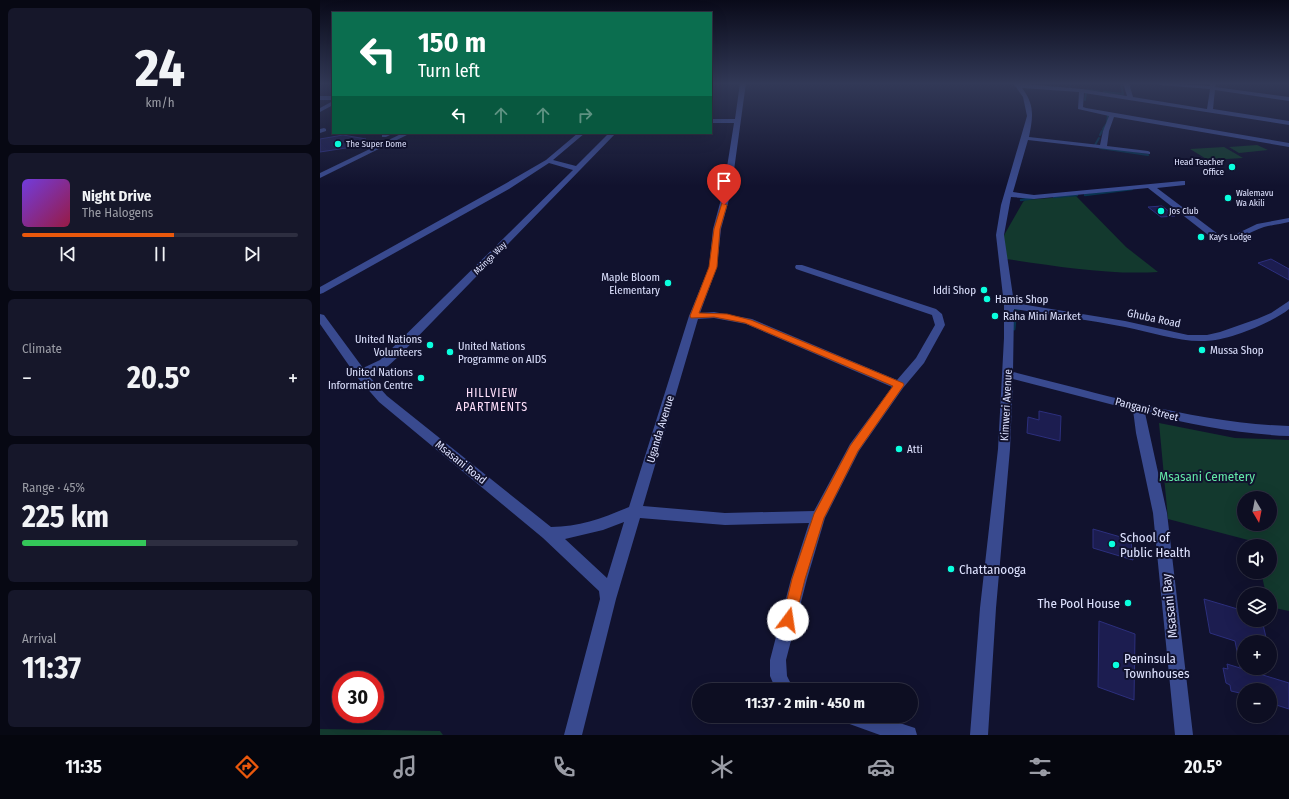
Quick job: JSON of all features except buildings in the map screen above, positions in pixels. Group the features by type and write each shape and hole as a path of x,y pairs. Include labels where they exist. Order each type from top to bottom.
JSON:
{"street":[{"name":"Uganda Avenue","path":"573,735 608,599 694,316 713,267 717,229 727,192 739,117"},
{"name":"Kimweri Avenue","path":"979,735 988,608 1004,449 1009,338 1009,304 1000,235 1005,205 1029,124 1029,117"},
{"path":"1103,148 1106,132 1111,117"},
{"path":"1126,117 1289,145"},
{"path":"1254,117 1289,123"},
{"path":"712,121 738,122"},
{"path":"384,136 389,134"},
{"path":"320,176 406,134"},
{"path":"320,291 506,188 548,161 581,134"},
{"name":"Mzinga Way","path":"361,374 384,363 394,354 612,134"},
{"path":"1025,138 1148,153"},
{"path":"548,161 578,169"},
{"path":"1009,194 1026,197 1040,197 1182,183"},
{"path":"1150,186 1215,236 1222,239 1229,239 1261,226 1289,220"},
{"path":"781,683 777,671 778,660 799,579 818,517 854,448 899,385 920,360 940,325 937,314 933,311 799,267"},
{"name":"Ghuba Road","path":"1009,304 1119,323 1188,338 1207,338 1222,335 1260,321 1275,314 1289,304"},
{"path":"694,316 721,315 748,321 899,385"},
{"name":"Msasani Road","path":"320,317 361,374 382,399 439,443 548,533 606,587 608,599"},
{"name":"Pangani Street","path":"1007,374 1185,419 1264,430 1289,431"},
{"name":"Msasani Bay","path":"1138,407 1142,433 1160,513 1173,645 1184,735"},
{"path":"548,533 569,533 603,524 635,511 725,519 818,517"},
{"path":"871,723 908,735"}],"green space":[{"path":"1257,145 1268,150 1239,153 1229,147"},
{"path":"1224,147 1243,158 1208,160 1190,149"},
{"path":"1076,196 1126,247 1158,272 1139,273 1101,271 1006,259 1003,237 1025,200"},
{"name":"Msasani Cemetery","path":"1159,423 1235,438 1289,440 1289,611 1277,608 1277,587 1264,587 1263,579 1277,579 1277,539 1244,539 1168,519"},
{"path":"320,729 440,731 443,735 320,735"}],"waterway":[{"path":"1103,129 1107,123 1108,117"},
{"path":"1100,135 1102,131"},
{"path":"1095,145 1099,138"},
{"path":"1100,148 1148,155"},
{"path":"1085,195 1132,189"},
{"path":"1054,197 1077,195"},
{"path":"1021,200 1034,198"},
{"path":"1014,329 1016,309 1019,309"}],"place":[{"name":"The Super Dome","path":"338,144"},
{"name":"Head Teacher Office","path":"1232,167"},
{"name":"Walemavu Wa Akili","path":"1228,198"},
{"name":"Jos Club","path":"1161,211"},
{"name":"Kay's Lodge","path":"1201,237"},
{"name":"Maple Bloom Elementary","path":"668,283"},
{"name":"Iddi Shop","path":"984,290"},
{"name":"Hamis Shop","path":"987,299"},
{"name":"Raha Mini Market","path":"995,316"},
{"name":"United Nations Volunteers","path":"430,345"},
{"name":"Mussa Shop","path":"1202,350"},
{"name":"United Nations Programme on AIDS","path":"450,352"},
{"name":"United Nations Information Centre","path":"421,378"},
{"name":"Atti","path":"899,449"},
{"name":"School of Public Health","path":"1112,544"},
{"name":"Chattanooga","path":"951,569"},
{"name":"The Pool House","path":"1128,603"},
{"name":"Peninsula Townhouses","path":"1116,665"}],"district":[{"name":"HILLVIEW APARTMENTS","path":"492,400"}],"route":[{"path":"724,205 717,229 713,267 694,316 727,316 748,321 813,347 899,385 854,448 818,517 788,620"}]}
